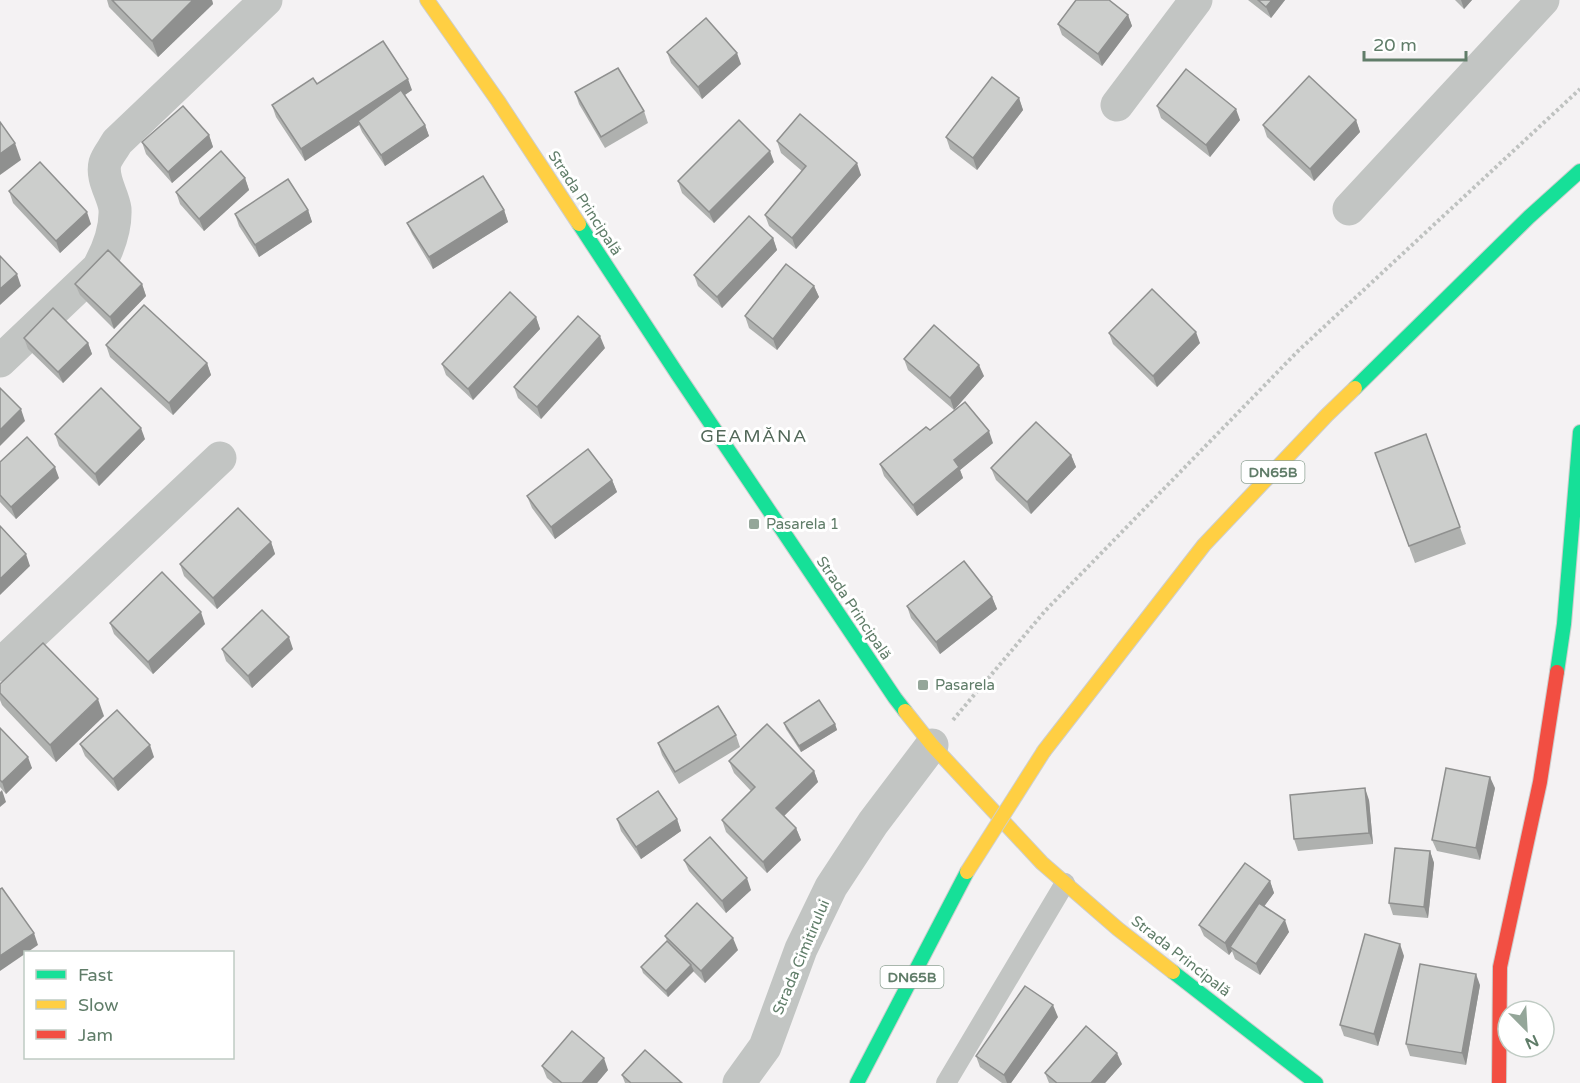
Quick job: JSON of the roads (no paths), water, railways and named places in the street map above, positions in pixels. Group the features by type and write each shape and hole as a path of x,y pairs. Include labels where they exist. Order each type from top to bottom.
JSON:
{"main road":[{"name":"Strada Principală","path":"427,0 498,101 678,375 895,698 932,745 1042,863 1119,929 1316,1083"},
{"name":"DN65B","path":"857,1083 967,872 1044,751 1204,545 1344,398 1528,217 1580,171"},
{"path":"1499,1083 1500,967 1540,782 1562,635 1580,432"}],"street":[{"path":"0,361 98,268 108,251 114,229 115,207 105,179 105,163 117,142 266,0"},
{"path":"1117,105 1196,0"},
{"path":"1349,209 1543,0"},
{"path":"0,665 220,458"},
{"name":"Strada Cimitirului","path":"739,1083 765,1047 801,949 831,887 873,823 932,745"}],"lane":[{"path":"946,1083 1065,883"}],"place":[{"name":"Pasarela 1","path":"754,524"},
{"name":"Pasarela","path":"923,685"}],"district":[{"name":"GEAMĂNA","path":"754,436"}]}
